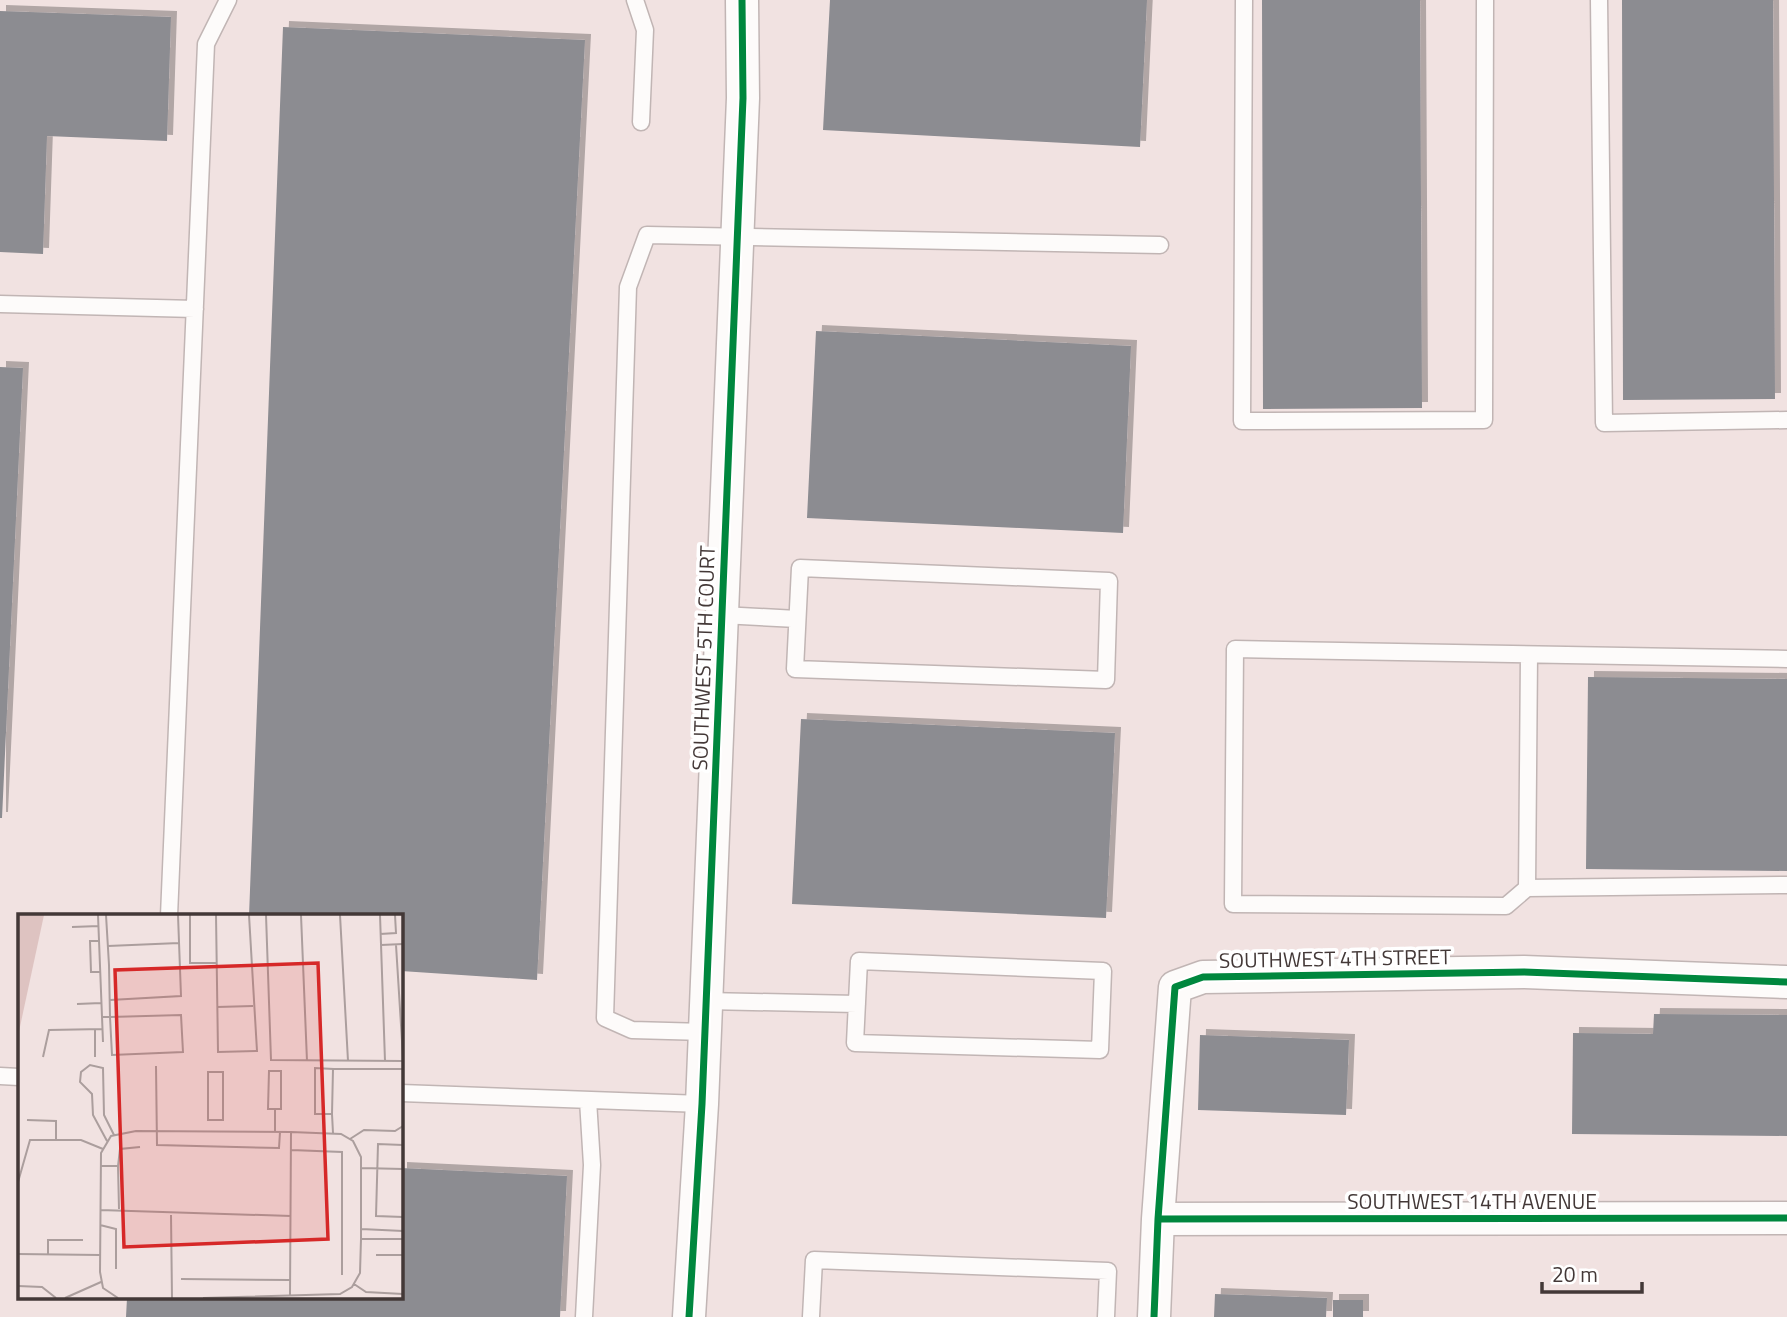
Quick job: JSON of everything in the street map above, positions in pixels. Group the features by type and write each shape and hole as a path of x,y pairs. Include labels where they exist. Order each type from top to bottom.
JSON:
{"street":[{"name":"SOUTHWEST 5TH COURT","path":"689,1317 702,1104 743,98 742,0"},
{"name":"SOUTHWEST 4TH STREET","path":"1154,1317 1158,1219 1175,987 1203,977 1524,972 1787,982"},
{"name":"SOUTHWEST 14TH AVENUE","path":"1158,1219 1787,1218"}],"lane":[{"path":"169,914 206,44 228,0"},
{"path":"635,0 645,30 641,122"},
{"path":"1244,0 1241,421 1484,420 1485,0"},
{"path":"1599,0 1604,423 1787,420"},
{"path":"857,1004 705,1017 632,1030 605,1018 628,287 647,235 1160,245"},
{"path":"0,304 195,309"},
{"path":"800,568 1109,581 1105,680 795,669 797,620 800,568"},
{"path":"722,615 797,620"},
{"path":"1787,659 1235,649 1233,904 1506,906 1527,888 1787,885"},
{"path":"1527,888 1529,655"},
{"path":"859,961 1103,971 1100,1050 855,1043 857,1004 859,961"},
{"path":"0,1076 18,1077"},
{"path":"402,1093 702,1104"},
{"path":"584,1317 592,1166 589,1100"},
{"path":"811,1317 814,1260 1108,1271 1106,1317"}],"building":[{"path":"830,0 1147,0 1140,147 823,130"},
{"path":"1262,0 1420,0 1422,408 1263,409"},
{"path":"1622,0 1773,0 1775,399 1623,400"},
{"path":"0,11 171,17 167,141 47,136 43,254 0,252"},
{"path":"283,27 585,40 537,980 402,971 402,914 249,914"},
{"path":"816,331 1131,346 1123,533 807,518"},
{"path":"0,367 23,368 2,818 0,818"},
{"path":"1588,677 1787,679 1787,871 1586,869"},
{"path":"801,719 1115,733 1106,918 792,904"},
{"path":"1654,1014 1787,1015 1787,1136 1572,1134 1573,1033 1653,1034"},
{"path":"1200,1035 1349,1040 1346,1115 1198,1110"},
{"path":"402,1168 567,1176 560,1317 126,1317 127,1300 402,1300"},
{"path":"1215,1294 1327,1298 1326,1317 1214,1317"},
{"path":"1333,1300 1363,1300 1363,1317 1333,1317"}],"cycle path":[{"path":"689,1317 702,1104 743,98 742,0"},
{"path":"1154,1317 1158,1219 1175,987 1203,977 1524,972 1787,982"},
{"path":"1158,1219 1787,1218"}]}
